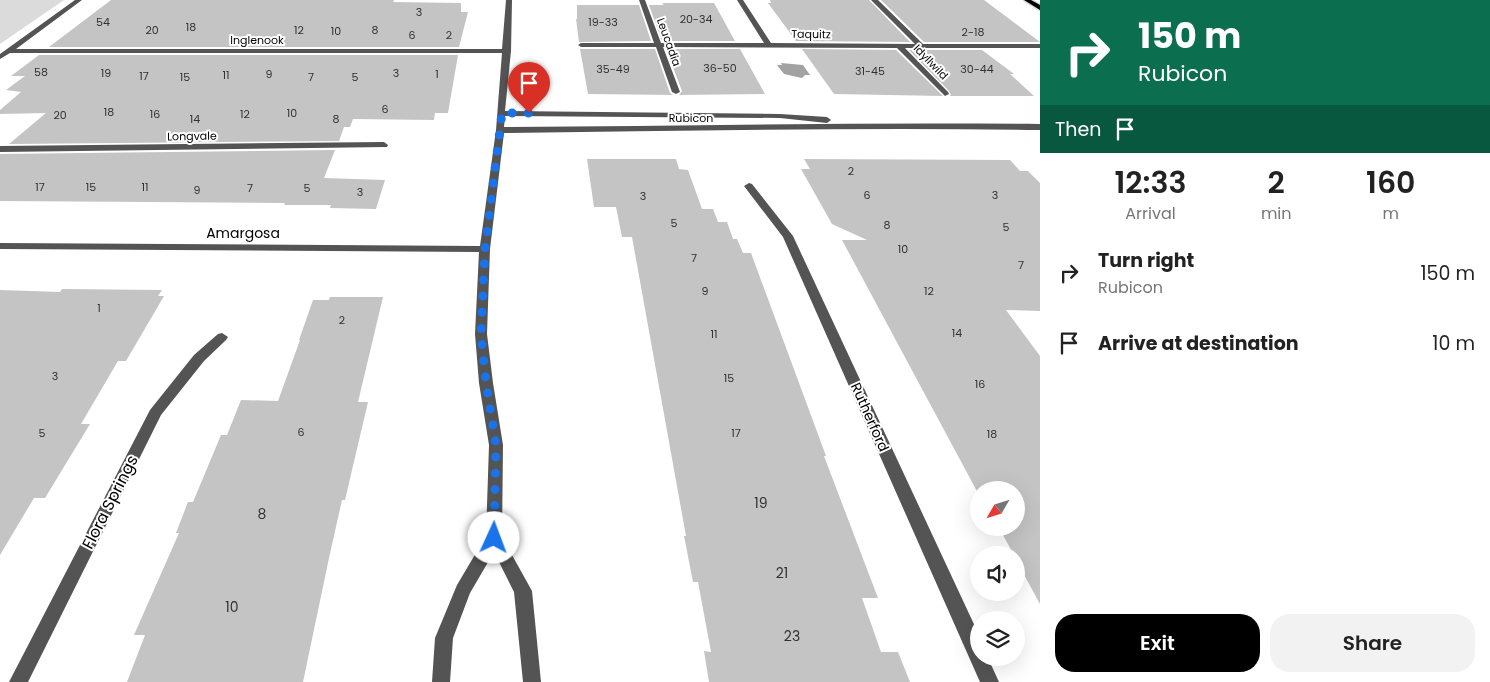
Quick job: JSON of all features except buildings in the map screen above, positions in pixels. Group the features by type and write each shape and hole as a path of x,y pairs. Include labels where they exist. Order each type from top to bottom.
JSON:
{"main road":[{"path":"1027,0 1040,8"}],"street":[{"path":"0,57 78,0"},
{"path":"509,0 502,113 485,249 481,334 486,383 496,445 494,538 522,591 532,682"},
{"name":"Leucadia","path":"642,0 676,92"},
{"path":"740,0 768,44"},
{"name":"Idyllwild","path":"874,0 921,46"},
{"name":"Taquitz","path":"581,45 1040,46"},
{"name":"Idyllwild","path":"899,46 946,94"},
{"name":"Inglenook","path":"8,51 507,51"},
{"name":"Rubicon","path":"502,113 780,116 881,124 1040,127"},
{"name":"Rubicon","path":"500,130 790,128 881,124"},
{"name":"Longvale","path":"0,149 384,145"},
{"name":"Rutherford","path":"749,186 788,236 970,637"},
{"name":"Amargosa","path":"0,246 485,249"},
{"name":"Flora Springs","path":"18,682 155,413 199,358 222,337"},
{"path":"441,682 444,638 463,590 494,538"},
{"name":"Rutherford","path":"983,666 990,682"}],"shaded area":[{"path":"0,0 64,0 0,44"},
{"path":"781,63 803,65 810,75 805,75 802,78 784,74 777,65 782,65"}],"route":[{"path":"494,538 496,445 486,383 481,334 485,249 502,113 529,113"}]}
